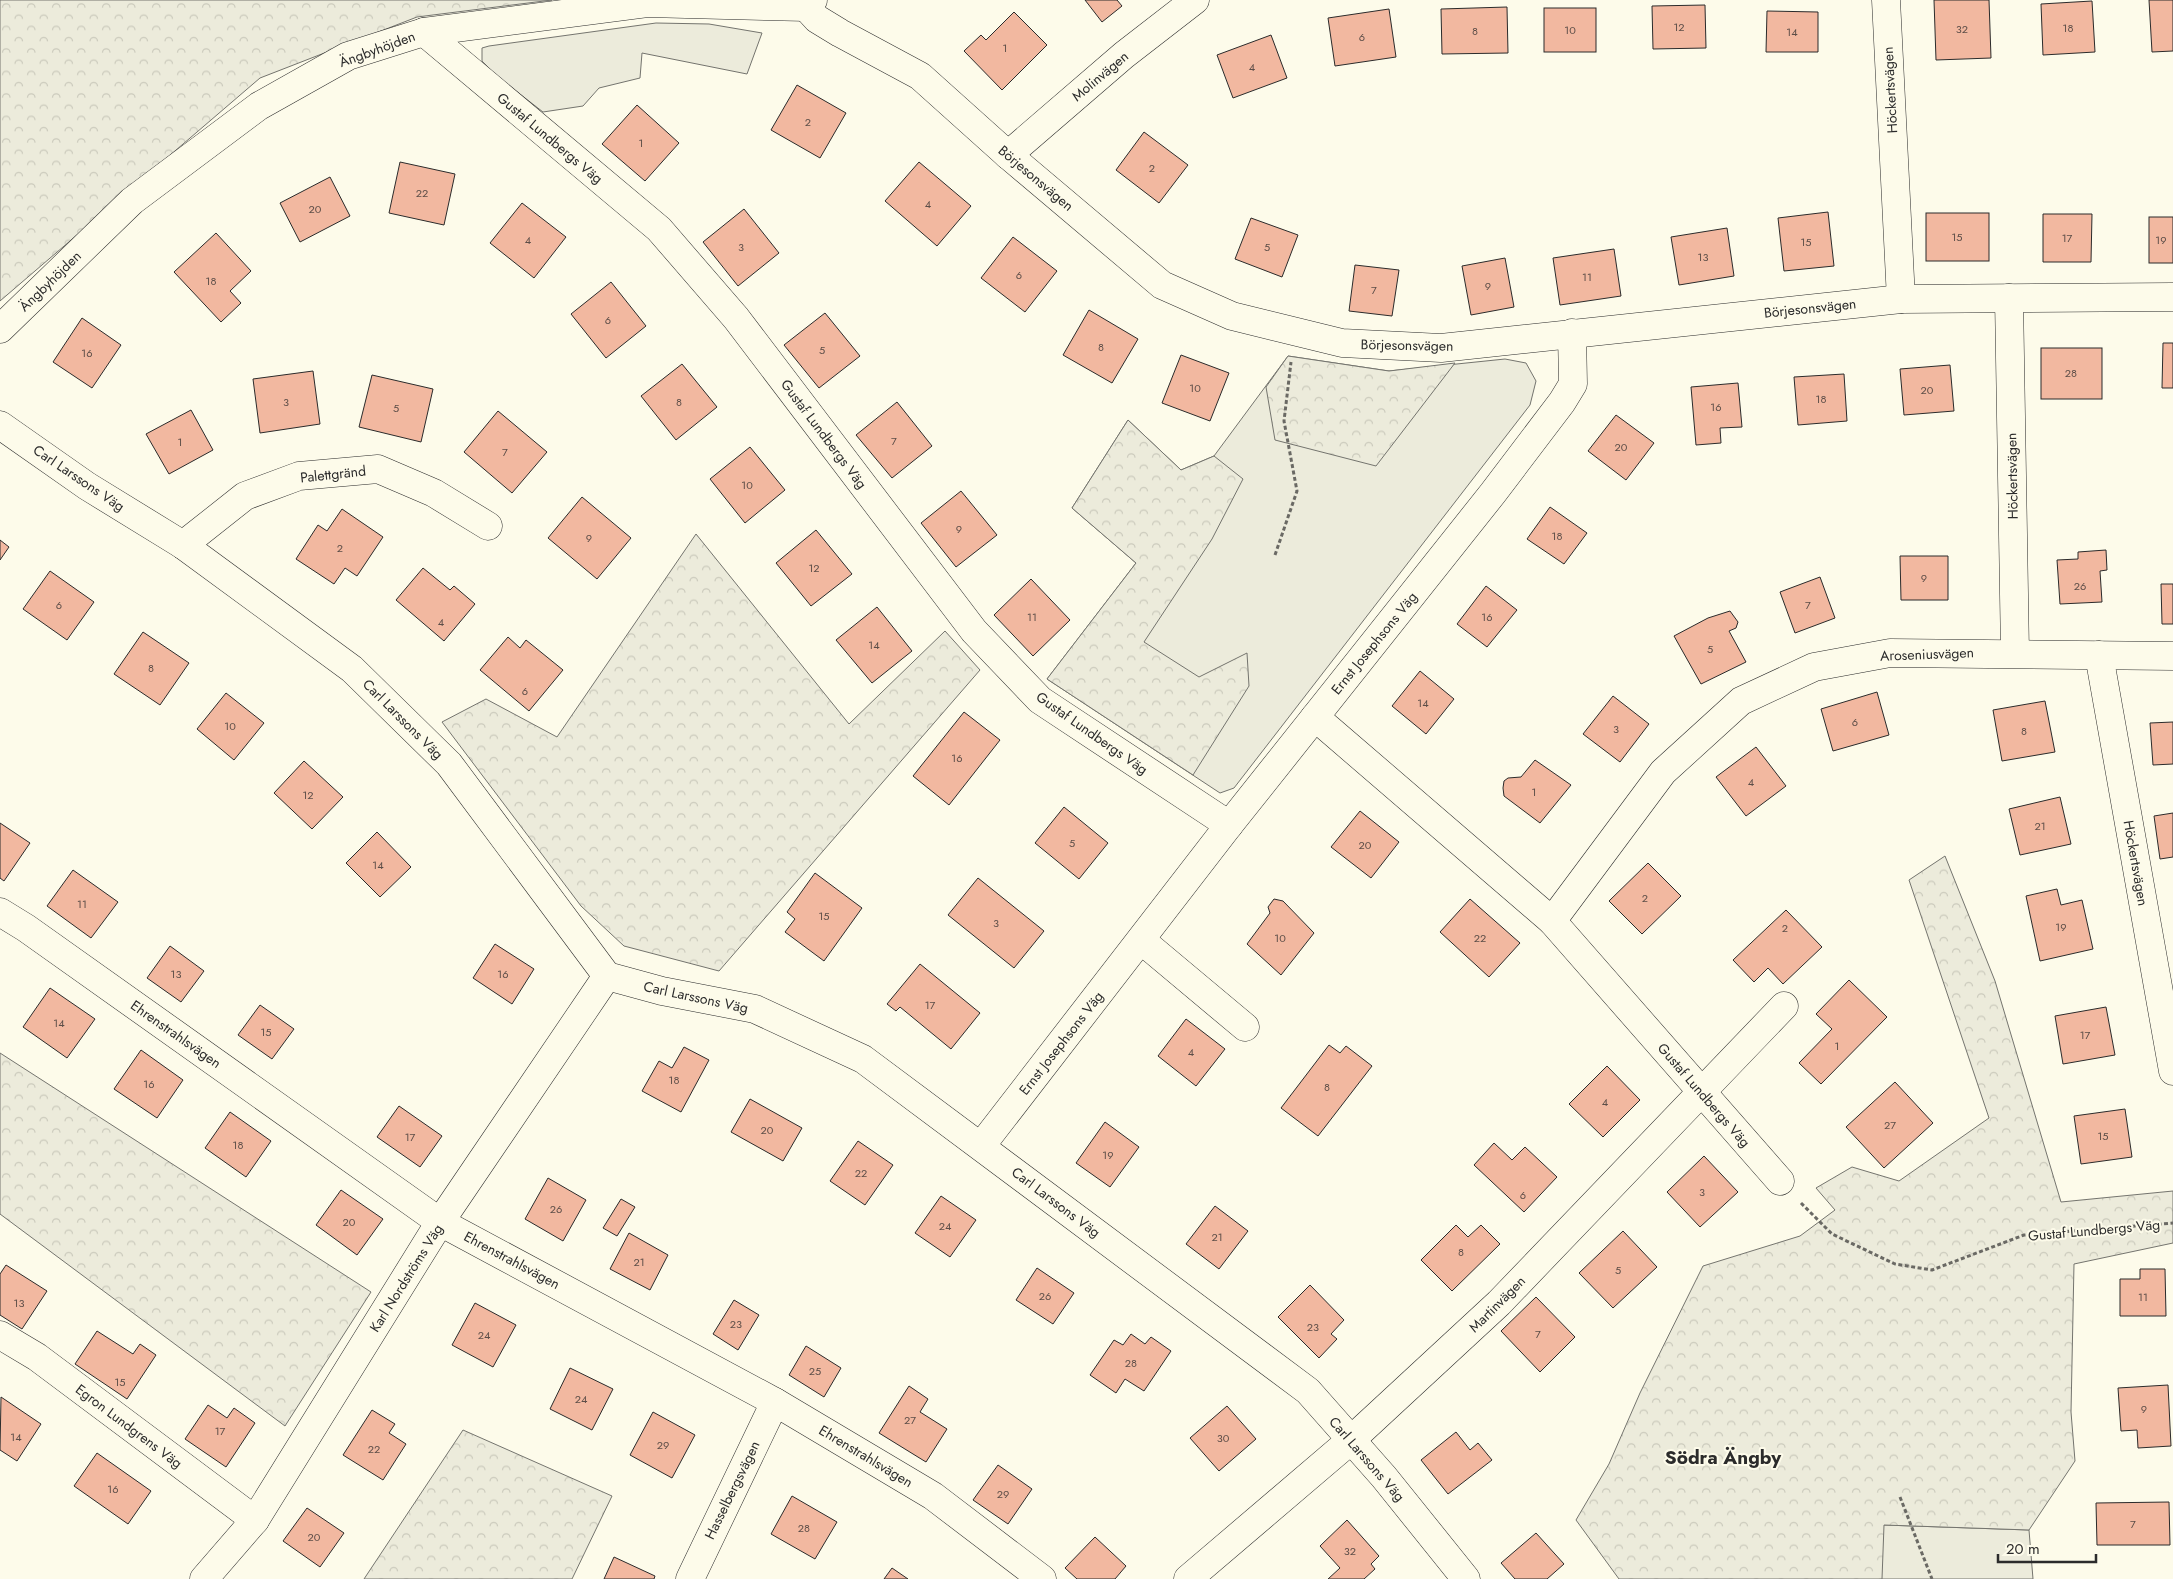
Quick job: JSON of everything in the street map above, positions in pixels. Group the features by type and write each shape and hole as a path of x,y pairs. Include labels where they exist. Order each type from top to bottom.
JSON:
{"street":[{"name":"Molinvägen","path":"1008,155 1124,55 1195,0"},
{"name":"Höckertsvägen","path":"1886,0 1901,299"},
{"name":"Ängbyhöjden","path":"0,330 132,201 259,106 348,56 424,32 647,3 810,4"},
{"name":"Börjesonsvägen","path":"810,4 816,19 920,76 1008,155 1162,285 1232,316 1342,344 1442,348 1901,299 2173,297"},
{"name":"Gustaf Lundbergs Väg","path":"424,32 659,229 736,318 974,632 1040,700 1229,825"},
{"name":"Höckertsvägen","path":"2009,298 2016,653"},
{"name":"Ernst Josephsons Väg","path":"981,1146 1229,825 1493,493 1562,402 1573,384 1572,333"},
{"name":"Carl Larssons Väg","path":"0,425 87,486 183,545 352,669 449,764 607,976 662,991 755,1009 863,1059 1308,1391 1352,1440 1466,1579"},
{"name":"Palettgränd","path":"183,545 245,496 299,476 378,469 434,493 488,526"},
{"name":"Aroseniusvägen","path":"1552,921 1663,772 1741,702 1814,668 1890,653 2173,656"},
{"name":"Höckertsvägen","path":"2100,654 2173,1071"},
{"name":"Gustaf Lundbergs Väg","path":"1315,717 1552,921 1780,1181"},
{"name":"Ehrenstrahlsvägen","path":"0,912 26,928 440,1222 775,1402 932,1496 1042,1579"},
{"path":"1141,940 1245,1027"},
{"name":"Karl Nordströms Väg","path":"204,1579 255,1520 440,1222 607,976"},
{"name":"Martinvägen","path":"1188,1579 1352,1440 1499,1303 1784,1006"},
{"name":"Egron Lundgrens Väg","path":"0,1335 37,1357 255,1520"},
{"name":"Hasselbergsvägen","path":"690,1579 775,1402"}],"path":[{"path":"1275,555 1297,490 1284,421 1295,332"},
{"name":"Gustaf Lundbergs Väg","path":"1780,1181 1832,1234 1895,1264 1932,1270 2024,1235 2173,1223"},
{"path":"1900,1497 1932,1579"}],"green space":[{"path":"0,0 552,0 417,17 260,78 0,301"},
{"path":"656,23 709,24 762,33 747,74 642,53 640,78 599,88 583,106 543,112 498,77 482,61 482,48 489,46"},
{"path":"1288,356 1389,371 1505,359 1526,363 1536,381 1530,405 1234,788 1220,793 1047,679 1136,563 1072,508 1128,420 1181,470 1214,456"},
{"path":"1288,356 1389,371 1455,363 1376,466 1275,440 1266,387"},
{"path":"1128,420 1181,470 1214,456 1243,479 1212,539 1144,642 1199,677 1247,653 1249,686 1193,775 1047,679 1136,563 1072,508"},
{"path":"696,534 849,724 945,631 980,670 719,971 624,946 581,906 442,722 486,699 557,737"},
{"path":"1945,856 1995,981 2061,1202 2173,1191 2173,1243 2074,1264 2071,1412 2075,1461 2029,1530 1884,1525 1882,1579 1619,1579 1576,1520 1609,1464 1640,1393 1703,1266 1800,1236 1835,1210 1816,1188 1852,1167 1899,1181 1989,1118 1909,880"},
{"path":"0,1053 371,1292 285,1426 0,1214"},
{"path":"463,1430 612,1496 572,1579 364,1579"},
{"path":"1884,1525 2029,1530 2033,1579 1827,1579"}],"building":[{"path":"1085,0 1117,0 1122,6 1102,22"},
{"path":"1934,0 1989,0 1991,58 1936,60"},
{"path":"2149,0 2173,0 2173,51 2152,52"},
{"path":"2092,1 2095,52 2043,55 2041,4"},
{"path":"1705,5 1706,48 1653,49 1652,6"},
{"path":"1507,7 1508,53 1442,54 1441,9"},
{"path":"1544,8 1596,8 1596,52 1544,52"},
{"path":"1389,9 1396,57 1335,66 1328,18"},
{"path":"1767,11 1818,12 1818,52 1766,52"},
{"path":"1014,12 1047,45 1002,90 964,51 981,35 986,40"},
{"path":"1271,35 1287,78 1233,98 1217,55"},
{"path":"797,85 846,113 820,158 771,130"},
{"path":"637,105 679,143 645,181 602,144"},
{"path":"1144,132 1188,165 1159,203 1116,170"},
{"path":"400,162 455,174 444,225 389,213"},
{"path":"919,162 971,206 937,246 885,201"},
{"path":"330,177 350,216 300,242 280,203"},
{"path":"522,203 566,237 534,278 490,243"},
{"path":"744,209 779,253 738,286 703,242"},
{"path":"1828,212 1834,266 1784,271 1778,218"},
{"path":"1926,213 1989,213 1989,261 1926,261"},
{"path":"2043,214 2092,214 2091,262 2043,262"},
{"path":"2149,217 2173,217 2173,263 2149,263"},
{"path":"1251,218 1298,235 1282,277 1235,259"},
{"path":"1727,228 1734,276 1679,285 1671,237"},
{"path":"216,233 251,271 230,291 241,303 221,322 174,272"},
{"path":"1013,237 1057,271 1025,312 981,278"},
{"path":"1614,249 1621,296 1560,305 1553,258"},
{"path":"1505,258 1514,307 1471,315 1462,266"},
{"path":"1355,265 1399,270 1392,316 1349,311"},
{"path":"611,282 646,326 606,358 571,314"},
{"path":"1089,310 1138,339 1112,383 1063,355"},
{"path":"825,313 860,356 819,388 784,345"},
{"path":"82,318 121,345 92,388 53,362"},
{"path":"2163,343 2173,343 2173,388 2162,388"},
{"path":"2041,348 2102,348 2102,399 2041,399"},
{"path":"1181,355 1229,373 1210,421 1162,403"},
{"path":"682,364 717,407 676,440 641,396"},
{"path":"1950,365 1954,411 1904,415 1900,369"},
{"path":"313,371 320,424 260,433 253,379"},
{"path":"1844,374 1847,421 1798,425 1794,377"},
{"path":"372,375 433,389 421,442 359,427"},
{"path":"1738,383 1742,427 1720,428 1721,443 1696,445 1691,387"},
{"path":"897,402 932,446 892,478 856,435"},
{"path":"191,410 213,450 169,474 146,434"},
{"path":"498,411 547,452 512,493 464,452"},
{"path":"1616,415 1654,443 1626,480 1588,451"},
{"path":"750,447 785,490 745,523 710,479"},
{"path":"961,491 997,535 956,567 921,523"},
{"path":"582,497 631,538 597,579 548,538"},
{"path":"1550,507 1587,533 1564,564 1527,539"},
{"path":"342,509 383,537 357,576 345,568 334,584 296,559 318,525 327,531"},
{"path":"816,530 852,574 811,606 776,563"},
{"path":"0,540 9,547 0,560"},
{"path":"2106,550 2107,570 2100,571 2102,602 2060,604 2057,560 2078,559 2078,552"},
{"path":"1900,556 1948,556 1948,600 1901,600"},
{"path":"423,568 450,590 454,586 475,604 444,641 396,600"},
{"path":"50,571 94,602 67,640 23,609"},
{"path":"1820,577 1835,618 1795,633 1780,592"},
{"path":"1031,579 1070,620 1033,656 994,615"},
{"path":"2161,584 2173,584 2173,624 2162,624"},
{"path":"1486,586 1517,610 1487,647 1457,624"},
{"path":"877,607 912,651 872,683 836,640"},
{"path":"1730,611 1738,622 1736,628 1729,631 1746,662 1701,684 1674,636 1708,618"},
{"path":"143,632 189,663 160,705 114,674"},
{"path":"508,637 520,648 526,640 563,670 529,711 480,670"},
{"path":"1420,671 1454,699 1426,734 1392,706"},
{"path":"1877,692 1889,735 1833,751 1821,709"},
{"path":"226,693 264,723 234,760 197,729"},
{"path":"1613,696 1649,724 1620,762 1583,734"},
{"path":"2045,701 2055,752 2002,761 1993,710"},
{"path":"964,712 1000,740 949,805 913,776"},
{"path":"2173,722 2173,764 2153,765 2150,723"},
{"path":"1756,747 1786,786 1746,816 1716,777"},
{"path":"1535,760 1571,785 1540,823 1504,796 1503,788 1504,781 1508,778 1521,777"},
{"path":"304,761 343,797 312,829 274,793"},
{"path":"2060,797 2071,844 2020,855 2009,809"},
{"path":"1064,807 1108,843 1079,879 1035,843"},
{"path":"1360,811 1399,842 1371,878 1331,847"},
{"path":"2173,813 2173,857 2160,859 2154,816"},
{"path":"0,823 30,843 4,881 0,878"},
{"path":"377,832 411,867 380,897 346,863"},
{"path":"1648,863 1681,896 1642,934 1609,901"},
{"path":"73,870 118,902 91,938 47,906"},
{"path":"815,873 862,908 824,961 785,932 795,919 787,912"},
{"path":"978,878 1044,931 1014,968 948,915"},
{"path":"2057,889 2061,905 2082,900 2093,949 2040,961 2026,896"},
{"path":"1274,899 1283,901 1314,933 1281,975 1247,944 1270,913 1268,907"},
{"path":"1470,899 1520,943 1489,977 1440,932"},
{"path":"1786,910 1822,947 1783,984 1768,968 1754,982 1733,960"},
{"path":"495,944 534,969 512,1004 473,978"},
{"path":"170,946 204,971 181,1002 147,978"},
{"path":"920,964 980,1013 951,1049 900,1007 896,1011 887,1004"},
{"path":"1849,980 1887,1017 1821,1084 1799,1063 1832,1029 1816,1014"},
{"path":"50,988 95,1019 67,1058 23,1027"},
{"path":"260,1005 294,1029 272,1059 238,1035"},
{"path":"2106,1007 2115,1055 2063,1064 2055,1016"},
{"path":"1186,1019 1225,1049 1196,1086 1158,1056"},
{"path":"1329,1045 1340,1053 1346,1046 1372,1066 1318,1136 1281,1108"},
{"path":"684,1047 709,1060 681,1112 642,1091 659,1061 672,1068"},
{"path":"141,1050 183,1080 157,1118 114,1089"},
{"path":"1607,1066 1640,1100 1603,1137 1569,1104"},
{"path":"1895,1082 1933,1123 1884,1168 1846,1127"},
{"path":"750,1099 802,1128 783,1161 731,1132"},
{"path":"399,1106 442,1136 420,1167 377,1137"},
{"path":"2125,1109 2132,1157 2081,1164 2074,1116"},
{"path":"230,1112 271,1141 246,1177 205,1148"},
{"path":"1105,1122 1139,1147 1110,1187 1076,1163"},
{"path":"858,1141 893,1165 865,1205 830,1181"},
{"path":"1494,1143 1512,1160 1525,1147 1557,1177 1524,1212 1474,1165"},
{"path":"1704,1156 1738,1192 1700,1227 1667,1192"},
{"path":"548,1178 586,1200 563,1241 525,1219"},
{"path":"341,1190 383,1219 357,1255 316,1225"},
{"path":"941,1196 976,1220 950,1257 915,1233"},
{"path":"621,1199 635,1207 617,1236 603,1228"},
{"path":"1215,1206 1248,1231 1219,1269 1186,1244"},
{"path":"1456,1225 1468,1237 1481,1225 1500,1244 1452,1291 1421,1260"},
{"path":"1623,1231 1657,1267 1613,1308 1579,1273"},
{"path":"629,1233 668,1255 650,1290 610,1269"},
{"path":"6,1265 47,1291 22,1329 0,1315 0,1274"},
{"path":"1037,1268 1074,1293 1053,1324 1016,1300"},
{"path":"2140,1269 2165,1269 2166,1316 2120,1316 2120,1279 2140,1279"},
{"path":"1310,1285 1344,1320 1331,1334 1337,1339 1319,1358 1278,1317"},
{"path":"1536,1297 1575,1337 1540,1372 1501,1331"},
{"path":"734,1300 759,1315 738,1350 713,1334"},
{"path":"475,1303 516,1325 493,1367 452,1345"},
{"path":"97,1331 133,1354 140,1344 156,1355 127,1399 75,1364"},
{"path":"1131,1334 1145,1344 1151,1337 1171,1351 1144,1391 1125,1379 1116,1393 1090,1375 1114,1340 1123,1345"},
{"path":"806,1346 841,1368 824,1397 789,1375"},
{"path":"570,1368 613,1389 592,1430 550,1409"},
{"path":"2168,1385 2171,1446 2138,1448 2137,1430 2121,1431 2118,1388"},
{"path":"909,1386 928,1399 920,1412 947,1429 926,1462 879,1433"},
{"path":"1,1397 41,1424 17,1461 0,1450"},
{"path":"208,1405 227,1418 234,1408 255,1423 226,1467 185,1439"},
{"path":"1227,1406 1256,1439 1219,1471 1190,1438"},
{"path":"372,1410 395,1424 389,1433 406,1444 383,1480 343,1455"},
{"path":"653,1412 695,1435 672,1478 630,1455"},
{"path":"1456,1432 1470,1450 1478,1443 1492,1460 1448,1494 1421,1460"},
{"path":"97,1453 151,1491 128,1524 74,1486"},
{"path":"998,1465 1032,1489 1008,1524 973,1500"},
{"path":"792,1496 837,1522 815,1559 771,1534"},
{"path":"2169,1502 2170,1545 2097,1545 2096,1503"},
{"path":"307,1508 344,1533 320,1567 283,1541"},
{"path":"1347,1520 1379,1556 1371,1564 1375,1569 1364,1579 1328,1579 1340,1568 1320,1546"},
{"path":"1536,1533 1564,1564 1547,1579 1515,1579 1501,1563"},
{"path":"1095,1537 1126,1566 1115,1579 1077,1579 1065,1568"},
{"path":"614,1557 655,1576 654,1579 604,1579"},
{"path":"892,1568 908,1579 884,1579"}],"district":[{"name":"Södra Ängby","path":"1723,1457"}]}
